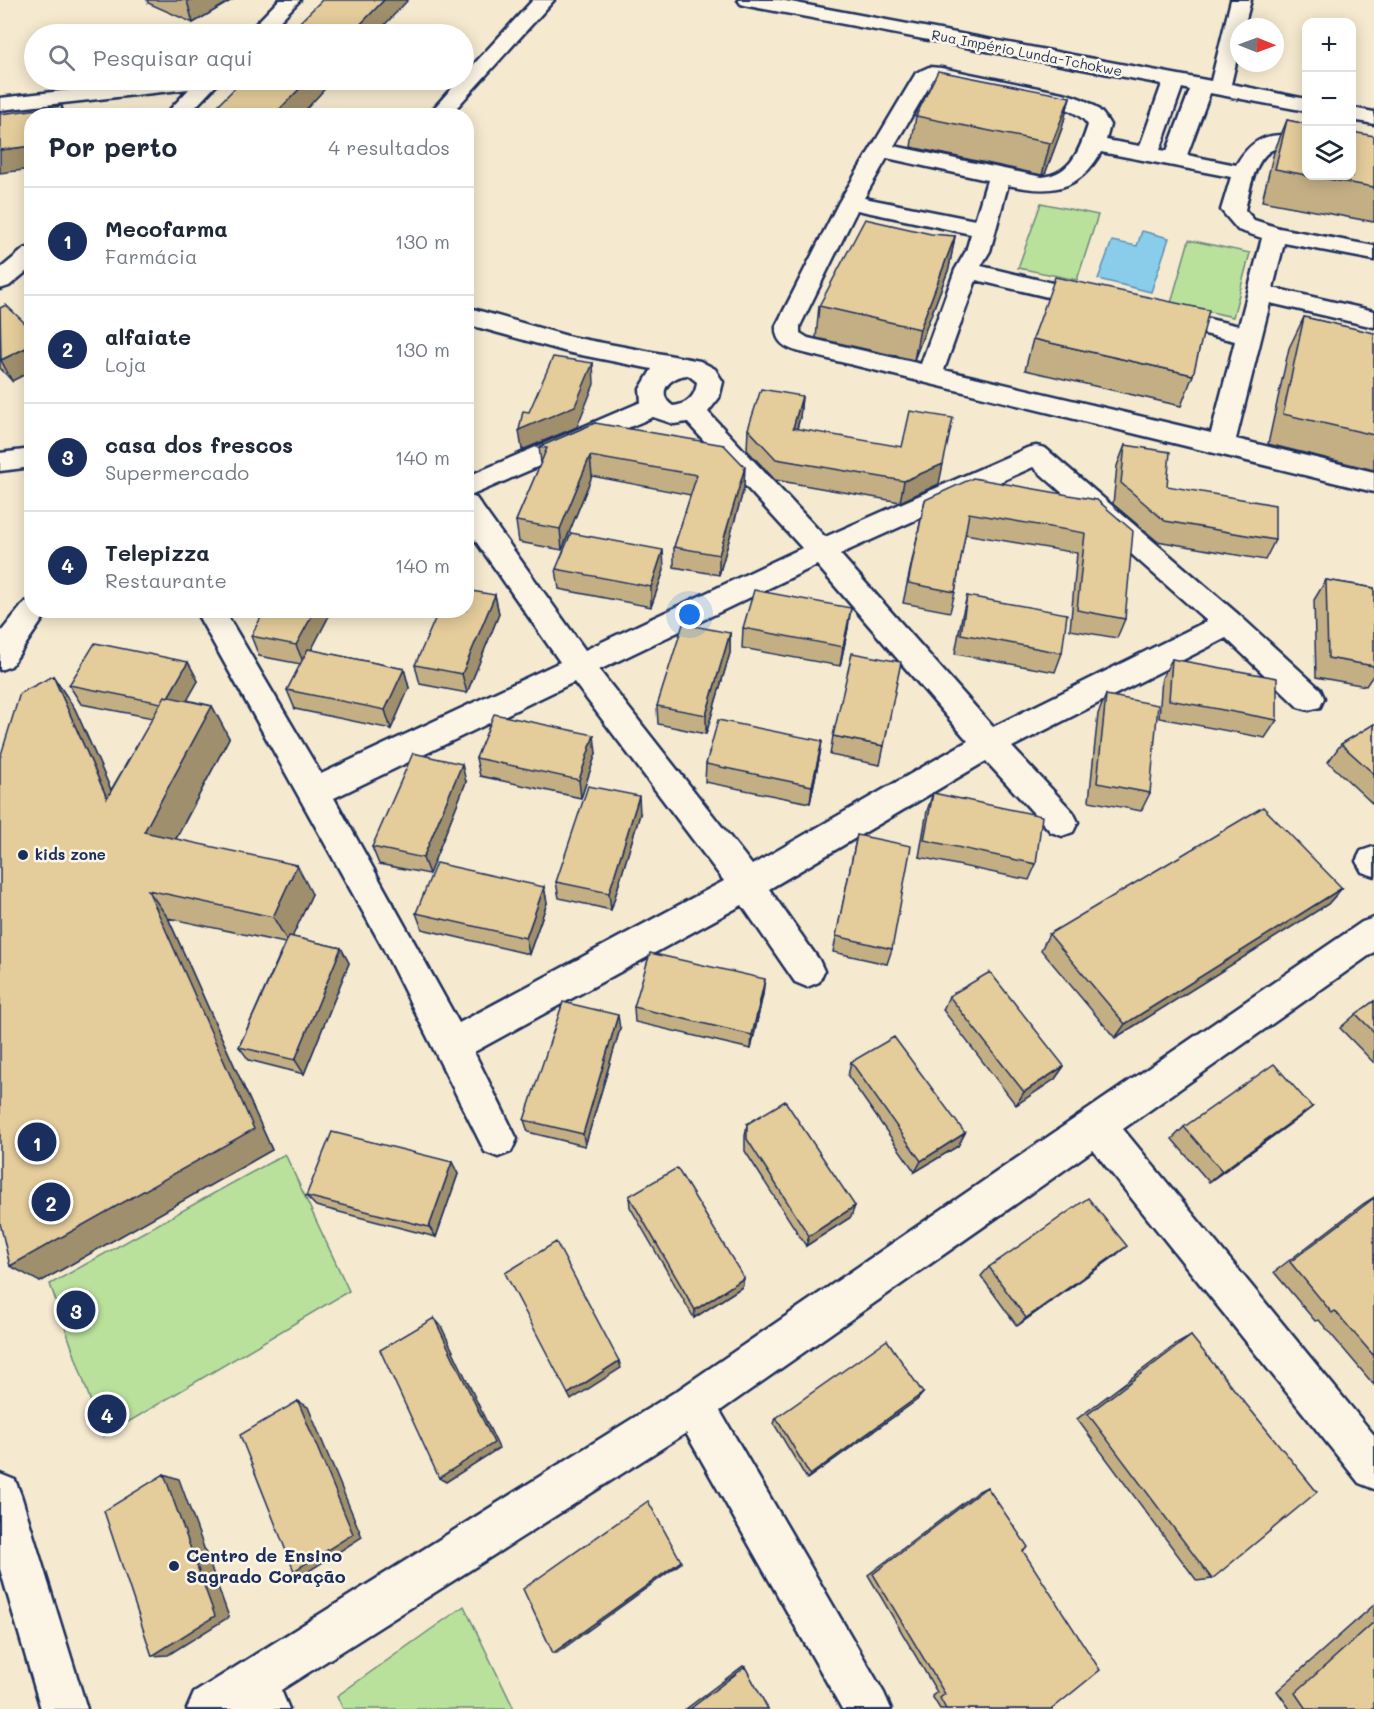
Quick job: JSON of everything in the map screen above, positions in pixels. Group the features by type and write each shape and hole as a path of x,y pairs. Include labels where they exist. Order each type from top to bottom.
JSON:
{"street":[{"path":"266,24 290,0"},
{"path":"474,75 544,0"},
{"path":"1175,159 1210,87 1241,0"},
{"name":"Rua Império Lunda-Tchokwe","path":"759,1 1302,104"},
{"path":"474,61 501,19"},
{"path":"880,150 1040,185 1056,183 1076,173 1094,144 1099,125 1087,110 1050,97 929,73 922,77 850,202 788,326 788,336 800,344 1374,482"},
{"path":"1148,154 1174,80"},
{"path":"0,104 122,90"},
{"path":"182,108 200,90"},
{"path":"443,108 455,90"},
{"path":"444,108 460,90"},
{"path":"1356,115 1374,118"},
{"path":"1302,142 1291,139 1270,140 1257,148 1244,173 1233,210 1238,218 1246,225 1275,234 1374,253"},
{"path":"1094,144 1244,173"},
{"path":"930,374 967,270 978,251 1000,175"},
{"path":"850,202 984,230"},
{"path":"1221,445 1247,336 1261,293 1275,234"},
{"path":"0,281 24,261"},
{"path":"967,270 1247,336"},
{"path":"1261,293 1374,319"},
{"path":"474,318 503,327 704,373 710,383 704,401 693,412 667,414 633,358"},
{"path":"474,326 503,327"},
{"path":"474,484 656,393 667,371 674,368 690,368"},
{"path":"693,412 821,551 989,744 1062,822"},
{"path":"315,792 821,551 1036,454 1228,623 1309,698"},
{"path":"0,462 24,459"},
{"path":"474,516 580,667 747,885 807,971"},
{"path":"2,650 28,618"},
{"path":"214,618 315,792 453,1045 498,1138"},
{"path":"453,1045 747,885 989,744 1228,623"},
{"path":"210,1709 260,1694 693,1405 1374,933"},
{"path":"1097,1126 1374,1468"},
{"path":"693,1405 868,1709"},
{"path":"0,1495 64,1709"}],"green space":[{"path":"1041,203 1098,215 1077,280 1018,268"},
{"path":"1189,240 1250,253 1233,317 1171,303"},
{"path":"285,1154 349,1291 103,1437 50,1284"},
{"path":"464,1606 514,1709 343,1709 337,1696"}],"water":[{"path":"1142,231 1169,238 1151,292 1098,279 1112,241 1137,246"}],"building":[{"path":"322,0 384,0 361,24 298,24"},
{"path":"938,71 1070,97 1052,143 916,116"},
{"path":"233,90 298,90 281,108 215,108"},
{"path":"24,111 24,147 0,150 0,114"},
{"path":"1287,120 1302,123 1302,174 1275,169"},
{"path":"1356,133 1374,136 1374,187 1333,180 1356,180"},
{"path":"865,219 931,234 955,236 920,329 819,306"},
{"path":"1055,277 1209,310 1193,375 1033,339"},
{"path":"6,305 24,322 24,349 1,360 0,308"},
{"path":"1304,317 1374,333 1374,435 1283,414"},
{"path":"553,357 593,363 575,406 519,430 523,411 529,412"},
{"path":"761,389 802,396 793,428 902,447 910,411 953,418 943,464 904,481 776,459 748,429"},
{"path":"595,423 724,445 745,467 719,555 674,547 697,475 590,456 560,529 516,521 547,448 539,447"},
{"path":"1125,445 1170,452 1167,486 1275,505 1275,540 1165,521 1121,483"},
{"path":"973,478 1097,500 1133,531 1125,619 1077,610 1085,533 969,513 955,592 908,583 925,500"},
{"path":"571,533 663,550 651,587 556,569"},
{"path":"1326,580 1374,588 1374,666 1328,658"},
{"path":"754,590 851,608 843,647 743,628"},
{"path":"474,591 495,595 462,674 415,665 436,618 474,618"},
{"path":"967,596 1067,614 1062,653 961,634"},
{"path":"261,618 311,618 296,645 251,636"},
{"path":"683,624 730,633 706,715 657,706"},
{"path":"95,643 188,662 168,697 165,696 161,703 69,685"},
{"path":"308,649 404,669 385,710 287,690"},
{"path":"852,653 901,662 884,746 833,736"},
{"path":"1172,659 1277,678 1277,720 1169,700"},
{"path":"53,676 107,798 165,696 212,706 144,832 297,865 273,917 148,890 254,1129 10,1266 0,1223 0,758 20,693"},
{"path":"1106,695 1158,705 1150,793 1097,783"},
{"path":"494,714 594,735 579,780 476,758"},
{"path":"718,720 822,741 812,786 706,764"},
{"path":"1374,724 1374,774 1341,744"},
{"path":"413,753 462,764 423,858 372,847"},
{"path":"588,786 639,796 609,893 556,882"},
{"path":"933,793 1042,816 1036,864 924,840"},
{"path":"1263,807 1342,888 1125,1024 1049,934"},
{"path":"857,835 911,846 892,949 836,936"},
{"path":"436,863 544,887 526,938 416,913"},
{"path":"289,936 341,948 295,1060 239,1047"},
{"path":"650,953 765,979 752,1035 634,1007"},
{"path":"990,972 1064,1066 1024,1092 949,996"},
{"path":"1374,1001 1374,1032 1356,1014"},
{"path":"563,1002 618,1015 583,1134 524,1120"},
{"path":"894,1037 965,1133 921,1161 851,1062"},
{"path":"1274,1064 1312,1107 1222,1171 1184,1127"},
{"path":"785,1101 855,1206 809,1236 747,1139 747,1124"},
{"path":"332,1132 452,1162 429,1227 306,1196"},
{"path":"677,1168 744,1278 695,1310 629,1196"},
{"path":"1088,1198 1127,1246 1026,1318 989,1267"},
{"path":"1374,1198 1374,1356 1335,1311 1332,1313 1290,1262"},
{"path":"556,1242 619,1361 568,1394 505,1273"},
{"path":"434,1318 494,1443 439,1478 380,1350"},
{"path":"1191,1336 1317,1492 1212,1579 1088,1414"},
{"path":"887,1340 923,1393 810,1475 776,1418"},
{"path":"298,1401 353,1534 294,1571 240,1435"},
{"name":"Centro de Ensino Sagrado Coração","path":"164,1474 215,1616 152,1656 104,1511"},
{"path":"987,1487 1028,1547 1023,1551 1100,1670 1052,1709 946,1709 940,1698 945,1694 873,1574"},
{"path":"648,1501 681,1561 553,1653 523,1589"},
{"path":"1374,1622 1374,1709 1306,1709 1295,1693"},
{"path":"745,1667 768,1709 690,1709"}],"place":[{"name":"kids zone","path":"23,855"},
{"name":"Mecofarma","path":"37,1142"},
{"name":"alfaiate","path":"51,1202"},
{"name":"casa dos frescos","path":"76,1310"},
{"name":"Telepizza","path":"107,1414"},
{"name":"Centro de Ensino Sagrado Coração","path":"174,1566"}]}
